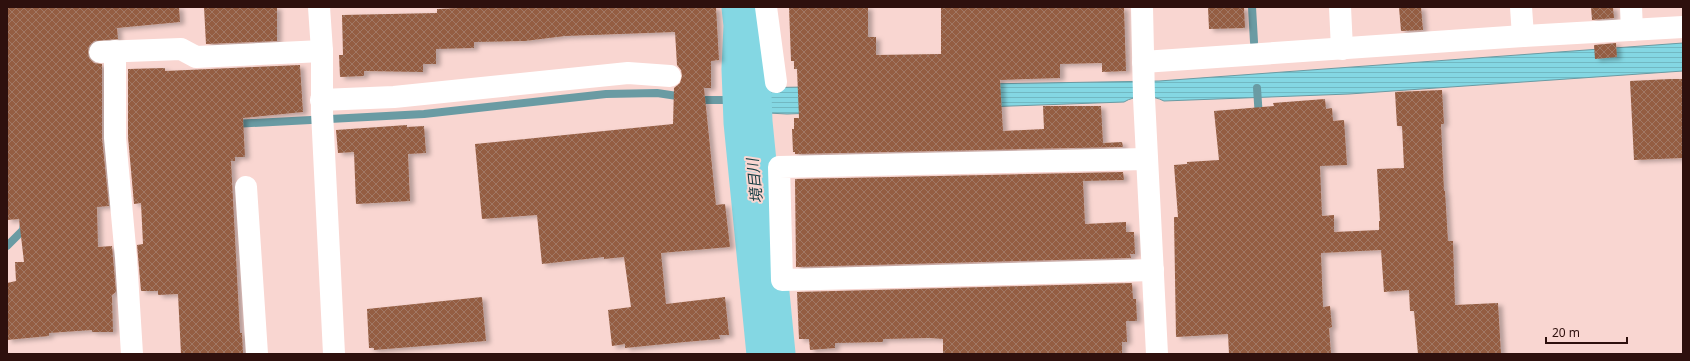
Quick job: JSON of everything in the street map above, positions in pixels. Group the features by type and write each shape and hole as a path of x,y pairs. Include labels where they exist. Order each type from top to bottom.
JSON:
{"street":[{"path":"319,7 322,51 322,113 334,354"},
{"path":"766,7 776,82"},
{"path":"1142,7 1143,80 1157,354"},
{"path":"1340,7 1342,49"},
{"path":"1521,7 1523,36"},
{"path":"1631,7 1632,30"},
{"path":"1143,80 1342,49 1523,36 1683,27"},
{"path":"132,354 126,258 107,52 181,49 196,57 322,51"},
{"path":"322,113 394,97 628,73 670,76"},
{"path":"1147,159 779,167 782,280 1153,270"},
{"path":"246,187 257,354"}],"water":[{"path":"1683,43 1683,71 1349,94 1164,101 1149,97 1139,97 1124,102 787,114 748,112 747,88 1159,81"}],"building":[{"path":"7,7 179,7 180,22 117,28 118,39 94,41 89,46 89,58 94,63 102,64 102,138 109,206 97,207 98,247 112,246 116,292 112,295 113,332 92,332 92,330 49,333 49,336 7,340 7,283 16,281 15,262 24,262 19,219 7,220"},
{"path":"204,7 277,7 277,41 206,44"},
{"path":"478,7 716,7 719,60 711,61 711,88 704,88 716,205 725,204 730,247 661,253 666,304 725,297 729,335 719,335 720,339 625,348 625,344 612,346 608,310 631,307 624,257 604,259 604,257 542,264 537,215 482,219 475,144 673,124 674,88 680,83 682,76 681,70 677,65 675,32 565,36 525,41 474,42 474,48 436,49 436,64 423,64 423,72 364,71 364,76 340,77 339,55 343,55 342,15 437,13 437,9"},
{"path":"789,7 868,7 868,37 876,37 876,55 941,54 941,7 1124,7 1126,71 1102,72 1102,63 1060,64 1060,78 1000,80 1003,131 1044,129 1043,106 1101,106 1103,143 1122,142 1123,147 795,154 795,152 793,152 792,129 794,129 794,118 799,118 797,69 794,69 794,61 791,61"},
{"path":"1208,7 1244,7 1245,28 1209,29"},
{"path":"1399,7 1421,7 1423,30 1401,31"},
{"path":"1591,7 1613,7 1614,18 1592,20"},
{"path":"1616,43 1617,57 1595,59 1594,45"},
{"path":"300,65 303,112 243,118 245,157 235,157 235,161 231,161 240,333 242,333 243,354 181,354 178,294 158,295 158,291 141,291 137,245 143,244 141,203 134,204 128,137 128,69 165,68 165,71"},
{"path":"1683,79 1683,158 1634,160 1630,81"},
{"path":"1442,90 1444,124 1441,124 1444,191 1448,241 1453,241 1455,305 1498,303 1501,354 1418,354 1414,311 1410,311 1409,290 1384,292 1381,250 1321,253 1323,307 1330,306 1332,327 1329,328 1331,354 1229,354 1228,334 1176,337 1174,217 1178,217 1174,165 1187,164 1187,162 1219,160 1214,111 1274,106 1273,103 1325,99 1326,109 1332,108 1333,121 1344,120 1347,165 1320,166 1322,216 1334,215 1334,232 1379,230 1380,221 1377,169 1404,168 1402,126 1397,126 1395,92"},
{"path":"407,125 407,127 424,126 426,153 408,154 410,201 356,204 354,152 338,153 336,130"},
{"path":"1123,172 1124,180 1083,181 1085,224 1126,222 1126,232 1134,232 1135,254 1130,254 1131,258 796,267 795,179"},
{"path":"1132,283 1133,299 1136,299 1137,321 1126,321 1127,342 1122,342 1122,354 943,354 943,339 930,338 883,339 883,342 835,343 835,348 810,350 809,339 799,339 797,292"},
{"path":"482,297 486,341 374,350 374,348 369,348 367,309"}],"waterway":[{"name":"境目川","path":"746,7 748,25 746,69 748,122 771,354"},
{"path":"1252,7 1254,42"},
{"path":"1257,88 1259,118"},
{"path":"233,124 424,114 606,94 657,93 684,97"},
{"path":"695,99 757,100"},
{"path":"7,246 23,230 24,223"}]}
